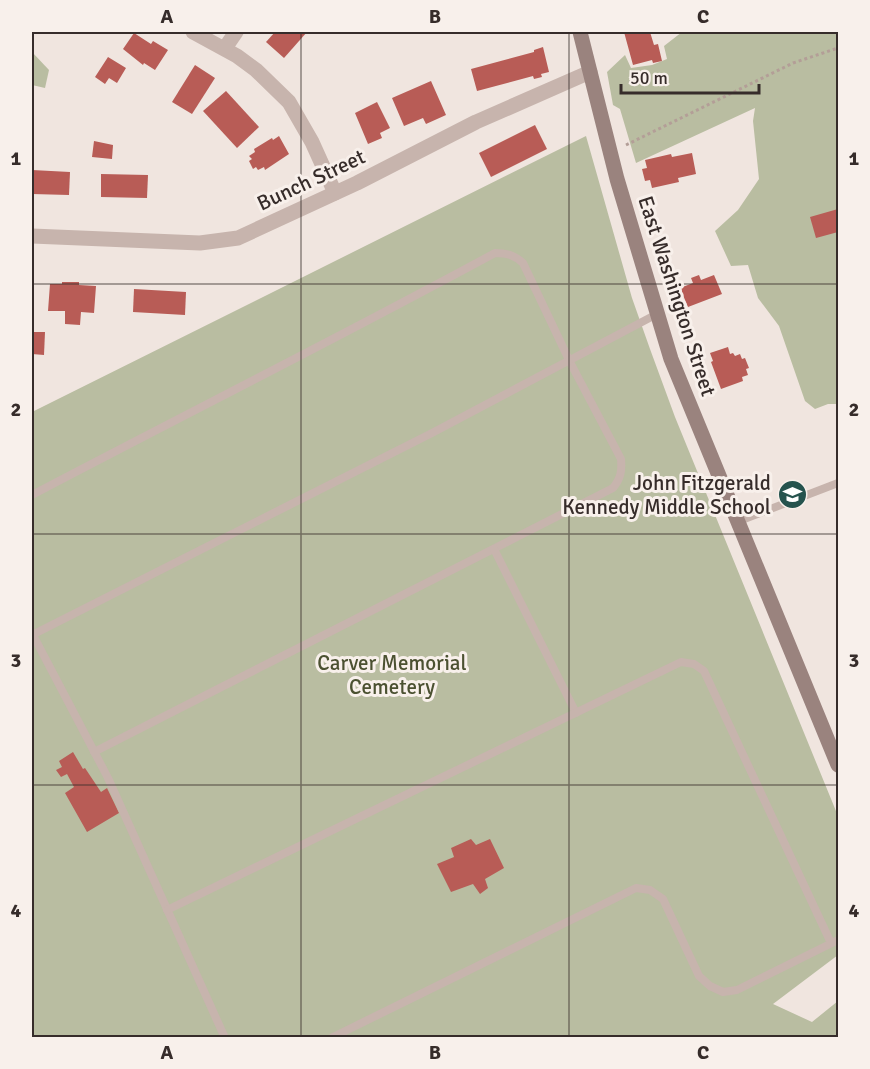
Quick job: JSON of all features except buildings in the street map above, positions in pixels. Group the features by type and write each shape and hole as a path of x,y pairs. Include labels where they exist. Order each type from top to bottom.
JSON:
{"main road":[{"name":"East Washington Street","path":"580,32 611,153 671,358 740,521 838,765"}],"street":[{"path":"193,32 225,48 256,70 289,102 312,142 335,193"},
{"path":"225,48 236,32"},
{"name":"Bunch Street","path":"32,236 212,243 238,238 335,193 476,122 590,72"}],"lane":[{"path":"32,495 495,253 506,253 523,263 570,362 621,459 622,470 619,481 613,488 94,752"},
{"path":"225,1038 108,778 32,634 570,362 657,314"},
{"path":"740,521 838,483"},
{"path":"494,549 576,713"},
{"path":"167,910 681,662 694,664 704,671 835,942 737,990 723,992 710,986 699,976 663,900 650,890 636,888 332,1038"}],"path":[{"path":"611,153 793,63 838,48"}],"green space":[{"path":"682,32 838,32 838,404 828,404 815,409 805,401 779,326 758,298 748,265 731,266 715,231 738,210 759,179 753,121 755,108 636,163 620,109 613,105 607,72 625,55 631,68 652,65 667,59 664,46"},
{"path":"32,52 49,70 45,88 32,85"},
{"name":"Carver Memorial Cemetery","path":"586,136 632,298 675,417 838,816 838,955 773,1004 812,1022 838,1001 838,1037 32,1038 32,412"}],"place":[{"name":"John Fitzgerald Kennedy Middle School","path":"792,495"}]}
